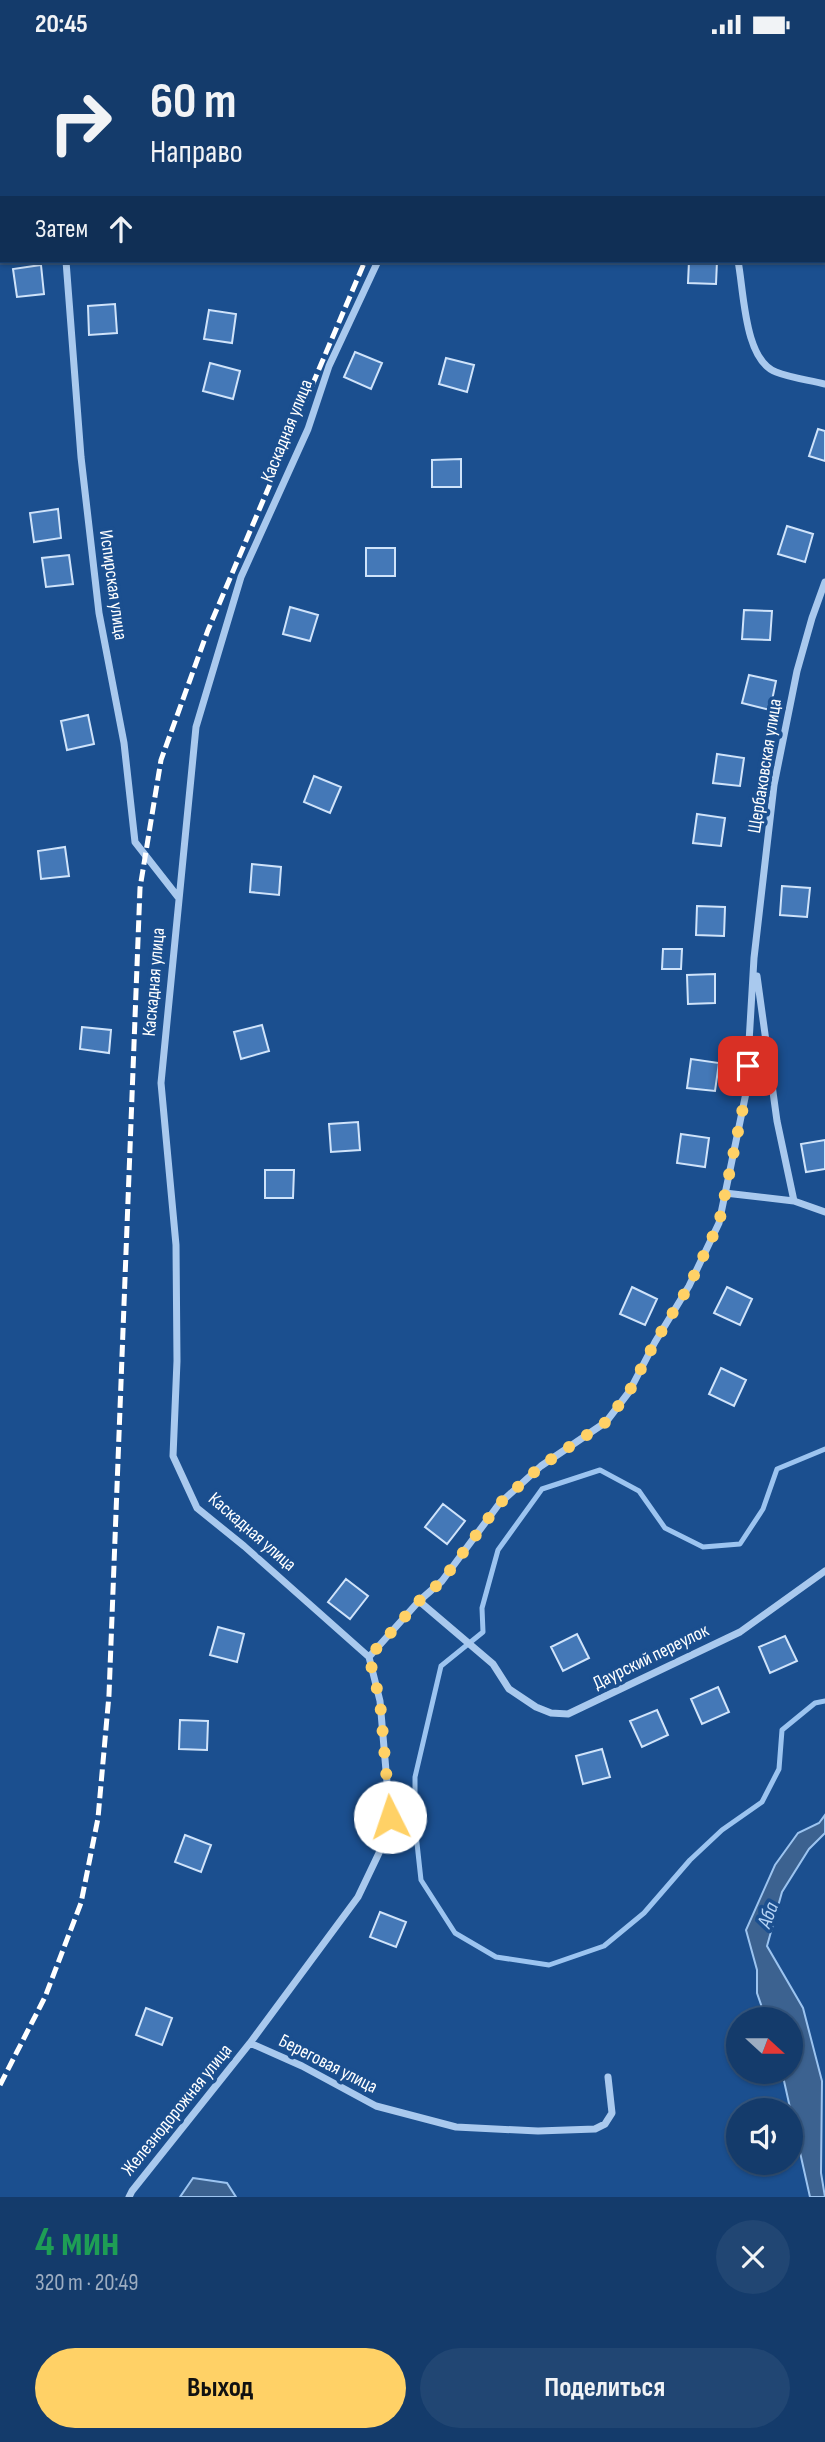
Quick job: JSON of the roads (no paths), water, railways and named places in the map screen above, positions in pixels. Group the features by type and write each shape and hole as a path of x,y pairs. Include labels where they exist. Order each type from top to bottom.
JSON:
{"street":[{"name":"Испирская улица","path":"66,263 81,457 99,613 124,743 135,842 178,897"},
{"name":"Каскадная улица","path":"369,1657 255,1555 197,1508 173,1456 177,1361 176,1245 161,1083 196,727 241,577 308,429 330,366 377,263"},
{"path":"738,263 750,335 760,360 774,372 825,384"},
{"name":"Щербаковская улица","path":"369,1657 419,1601 442,1581 499,1504 541,1466 606,1422 629,1392 695,1273 719,1223 746,1093 754,958 774,785 785,723 812,618 825,583"},
{"name":"Щербаковская улица","path":"754,958 777,1121 794,1201"},
{"path":"725,1193 794,1201 825,1212"},
{"name":"Даурский переулок","path":"419,1601 493,1664 509,1689 536,1707 551,1713 568,1714 740,1632 825,1571"},
{"name":"Береговая улица","path":"369,1657 380,1701 390,1817 379,1853 358,1897 250,2043 302,2066 376,2106 456,2127 538,2131 595,2129 605,2124 612,2113 608,2077"},
{"name":"Железнодорожная улица","path":"129,2197 250,2043"}],"water":[{"name":"Аба","path":"825,1815 825,1833 809,1849 782,1892 767,1946 802,2007 762,2007 757,1993 757,1970 746,1930 775,1865 798,1833 819,1823"},
{"path":"803,2008 822,2081 821,2173 825,2197 810,2197 803,2166 803,2098 788,2098 785,2084 803,2084"},
{"path":"193,2178 227,2183 236,2197 180,2197"}],"waterway":[{"path":"825,1449 777,1469 763,1509 740,1544 703,1547 665,1528 639,1491 600,1470 542,1489 498,1550 482,1608 483,1632 441,1666 415,1777 415,1825 421,1880 455,1933 496,1957 549,1965 604,1946 644,1913 690,1860 722,1830 762,1802 779,1769 782,1730 815,1703 825,1701"}],"railway":[{"path":"0,2085 45,1997 81,1903 98,1818 109,1695 140,888 161,760 208,630 364,263"}]}
